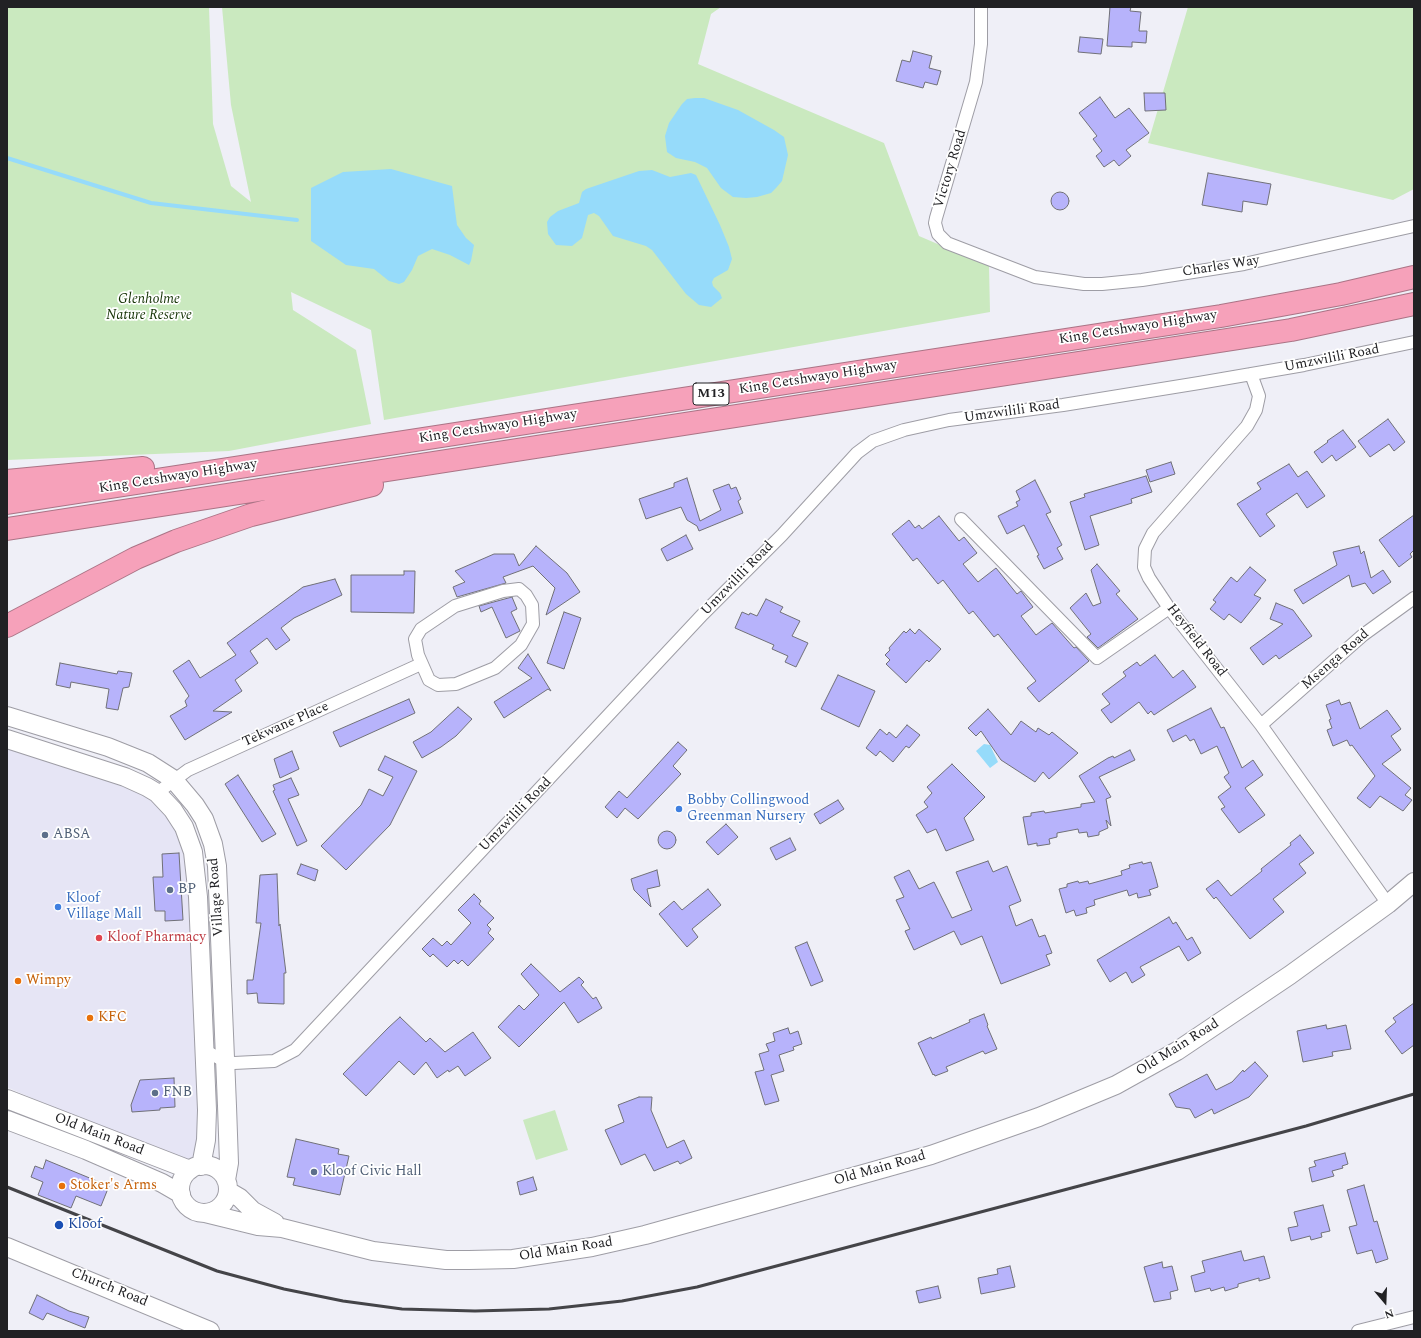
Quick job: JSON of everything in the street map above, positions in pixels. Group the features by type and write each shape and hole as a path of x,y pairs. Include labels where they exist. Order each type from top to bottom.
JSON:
{"highway":[{"name":"King Cetshwayo Highway","path":"7,503 1221,316 1341,294 1414,277"},
{"name":"King Cetshwayo Highway","path":"7,529 1283,331 1414,304"},
{"path":"7,626 136,558 211,527 251,515 515,450"},
{"path":"7,481 150,468 245,466"}],"street":[{"name":"Victory Road","path":"981,7 981,44 976,82 940,199 935,223 938,234 947,243 1027,273"},
{"name":"Charles Way","path":"1027,273 1043,278 1084,284 1117,284 1244,264 1414,226"},
{"name":"Umzwilili Road","path":"204,1050 226,1062 274,1061 295,1050 703,614 782,534 857,453 869,444 886,435 949,420 1063,405 1251,374 1414,342"},
{"name":"Heyfield Road","path":"1251,374 1259,396 1256,410 1251,420 1153,533 1145,549 1143,558 1145,571 1169,608 1261,725 1388,904"},
{"path":"961,519 1096,658 1169,608"},
{"path":"519,588 526,595 532,605 533,624 521,645 495,668 456,684 438,685 429,680 421,664 416,639 421,629 432,620 455,606 503,591 519,588"},
{"name":"Msenga Road","path":"1261,725 1363,635 1414,598"},
{"name":"Tekwane Place","path":"157,793 173,779 188,770 421,664"},
{"name":"Village Road","path":"7,716 108,747 148,763 173,779 195,805 204,819 213,844 217,866 226,1062 229,1163 227,1186"},
{"name":"Village Road","path":"7,739 125,777 147,787 157,793 173,810 184,827 193,852 198,889 207,1117 206,1140 196,1168"},
{"name":"Old Main Road","path":"205,1213 258,1226 282,1228 358,1248 398,1255 446,1260 513,1259 562,1253 645,1235 931,1155 1039,1117 1116,1085 1177,1052 1290,975 1388,904 1414,882"},
{"name":"Old Main Road","path":"7,1098 196,1168"},
{"name":"Old Main Road","path":"7,1120 86,1150 162,1184 180,1194"},
{"path":"214,1167 219,1171 227,1186 223,1204 212,1212 198,1212 187,1206 180,1194 182,1180 196,1168 214,1167"},
{"name":"Old Main Road","path":"227,1186 253,1211 282,1228"},
{"name":"Church Road","path":"7,1247 210,1331"},
{"path":"1358,1331 1391,1328 1414,1317"}],"shaded area":[{"path":"7,743 144,790 169,813 189,853 203,1121 196,1154 189,1162 179,1163 7,1087"}],"green space":[{"name":"Glenholme Nature Reserve","path":"7,7 209,7 213,124 231,186 251,202 231,105 222,7 721,7 711,14 698,64 884,143 919,236 989,266 990,312 384,420 371,330 291,292 293,310 356,350 371,424 229,451 7,460"},
{"path":"1188,7 1414,7 1414,189 1393,200 1148,143"},
{"path":"555,1110 568,1150 536,1160 523,1120"}],"water":[{"path":"704,98 738,110 784,137 788,155 782,181 771,193 757,197 733,197 721,188 707,168 695,162 676,158 667,152 665,136 669,123 687,99"},
{"path":"391,169 452,186 457,225 466,238 474,245 469,265 450,255 432,249 418,256 412,270 404,282 399,284 389,281 374,269 346,265 311,241 311,188 343,172"},
{"path":"652,170 670,177 691,173 696,175 720,225 732,259 728,270 714,278 712,282 713,286 720,293 722,298 711,307 699,305 686,294 652,250 646,246 613,236 599,216 594,213 588,215 582,238 572,246 556,245 548,234 547,222 550,217 558,211 579,203 582,192 586,189 639,171"},
{"path":"984,744 990,745 998,762 990,768 976,751"}],"building":[{"path":"1110,7 1131,7 1130,11 1141,12 1139,31 1147,31 1146,43 1132,42 1132,47 1107,46"},
{"path":"1080,37 1103,39 1101,54 1078,52"},
{"path":"913,51 932,56 929,68 941,71 937,85 925,82 923,88 896,81 902,60 910,62"},
{"path":"1144,93 1165,93 1166,110 1145,111"},
{"path":"1100,97 1115,118 1129,108 1149,133 1126,150 1131,156 1119,166 1114,160 1104,167 1096,156 1102,151 1093,139 1097,136 1079,113"},
{"path":"1208,173 1271,184 1267,205 1243,201 1242,212 1202,205"},
{"path":"1060,192 1066,195 1069,201 1066,207 1060,210 1054,207 1051,201 1054,195"},
{"path":"1388,419 1405,442 1394,451 1389,444 1370,457 1358,441"},
{"path":"1343,430 1356,447 1336,461 1332,455 1322,463 1314,452"},
{"path":"1171,462 1175,474 1150,482 1146,470"},
{"path":"1289,464 1298,477 1307,471 1325,496 1307,508 1297,493 1266,514 1275,526 1260,537 1237,504 1261,489 1257,483"},
{"path":"1146,476 1152,492 1131,499 1132,503 1090,516 1099,545 1085,550 1070,502 1085,497 1084,494"},
{"path":"687,478 700,521 721,510 713,490 729,484 731,489 736,487 741,499 738,501 743,513 699,531 697,526 687,520 681,507 646,519 639,499 674,487 674,483"},
{"path":"1035,480 1051,512 1046,514 1062,545 1057,548 1063,559 1044,569 1037,556 1039,555 1024,525 1007,534 998,516 1018,506 1016,502 1020,500 1016,491"},
{"path":"1414,515 1414,550 1410,554 1412,557 1399,567 1379,540"},
{"path":"939,516 959,541 964,537 977,553 963,564 978,582 996,568 1017,594 1021,591 1033,607 1021,616 1036,635 1052,623 1074,648 1076,647 1089,661 1039,702 1027,688 1036,681 998,634 994,637 973,611 969,614 943,580 938,584 917,558 913,561 892,534 909,520 915,528 919,525 922,529"},
{"path":"686,535 693,549 667,561 661,549"},
{"path":"536,546 567,573 580,592 546,615 555,588 533,566 503,577 506,583 457,597 453,587 465,582 455,571 494,554 514,554 519,566"},
{"path":"1359,546 1361,554 1364,551 1371,578 1383,570 1391,582 1373,594 1365,583 1352,587 1349,575 1303,604 1294,590 1337,565 1333,552"},
{"path":"1097,564 1120,591 1116,594 1138,619 1098,648 1087,637 1091,634 1070,608 1086,593 1093,606 1101,603 1091,570"},
{"path":"1250,567 1266,580 1254,595 1261,598 1241,623 1229,614 1224,620 1210,609 1216,602 1213,600 1231,577 1237,582"},
{"path":"404,571 415,571 414,613 351,612 351,575 404,575"},
{"path":"335,579 342,595 294,618 281,628 290,640 276,650 267,638 250,651 258,663 235,680 242,691 213,711 232,712 185,740 170,716 187,706 185,701 189,696 173,671 189,660 200,678 236,655 227,643 303,587"},
{"path":"512,597 517,609 511,612 520,631 506,638 492,607 481,612 479,606"},
{"path":"766,599 783,607 780,612 800,621 792,636 808,643 796,667 785,662 788,656 772,649 774,645 735,628 742,612 757,616"},
{"path":"1276,603 1293,610 1312,636 1279,659 1276,655 1263,665 1250,648 1283,624 1270,619"},
{"path":"564,612 581,618 564,669 547,663"},
{"path":"910,629 915,634 919,629 941,649 929,662 927,660 906,683 886,664 890,660 885,655 890,650 889,648 904,631 906,633"},
{"path":"528,654 551,691 548,689 504,718 494,702 532,678 518,668"},
{"path":"1155,655 1173,678 1183,670 1196,687 1154,715 1151,711 1148,714 1139,702 1111,723 1101,710 1110,704 1102,694 1126,676 1123,672 1137,662 1140,666"},
{"path":"60,663 117,674 118,671 132,673 129,687 123,688 118,710 106,708 109,689 71,682 70,688 56,685"},
{"path":"838,675 875,691 859,727 821,709"},
{"path":"409,699 415,713 340,747 333,732"},
{"path":"1339,700 1341,705 1350,702 1360,729 1387,710 1401,729 1391,736 1401,750 1382,764 1411,788 1405,795 1412,800 1403,811 1380,796 1370,808 1357,798 1375,776 1352,745 1350,746 1347,740 1333,746 1327,730 1332,728 1329,720 1331,719 1326,705"},
{"path":"458,707 472,719 456,736 422,758 413,742 431,732"},
{"path":"1211,708 1221,728 1224,727 1242,768 1253,760 1263,775 1245,788 1265,815 1239,833 1221,809 1225,807 1218,797 1231,787 1224,777 1229,773 1217,746 1201,754 1194,739 1190,741 1186,735 1173,742 1167,730"},
{"path":"988,709 1011,735 1021,721 1036,732 1038,728 1049,735 1052,732 1078,753 1049,779 1043,772 1035,782 1001,760 981,731 976,736 968,728"},
{"path":"907,725 920,735 909,748 906,746 893,762 880,751 876,756 866,748 880,729 887,735 889,732 896,738"},
{"path":"678,742 687,750 673,766 681,774 638,819 625,808 617,818 605,807 619,791 627,798"},
{"path":"1130,750 1135,760 1099,777 1111,797 1106,799 1111,826 1106,820 1108,828 1099,832 1099,835 1088,837 1087,832 1079,833 1078,829 1057,833 1057,837 1049,839 1050,844 1037,846 1037,843 1028,845 1023,817 1031,816 1031,813 1044,811 1045,813 1081,807 1081,804 1095,802 1079,776 1108,758 1113,756 1114,758"},
{"path":"292,751 299,769 280,778 274,759"},
{"path":"385,756 417,771 390,825 346,870 321,846 361,805 369,789 383,796 393,777 378,770"},
{"path":"952,764 985,797 964,818 974,840 946,851 936,829 927,833 916,815 928,807 924,802 932,793 927,787"},
{"path":"238,775 276,834 262,842 225,784"},
{"path":"291,778 299,795 288,799 307,841 297,846 273,791 275,790 273,785"},
{"path":"838,800 844,809 820,824 814,814"},
{"path":"726,824 738,837 718,855 706,842"},
{"path":"667,831 673,834 676,840 673,846 667,849 661,846 658,840 661,834"},
{"path":"1300,835 1314,853 1299,864 1306,873 1273,899 1284,912 1250,939 1216,897 1214,899 1206,889 1218,880 1231,896 1262,871 1261,869 1291,845 1290,843"},
{"path":"790,838 796,850 776,860 770,848"},
{"path":"179,853 183,920 165,921 165,911 155,911 153,877 163,877 162,854"},
{"path":"988,861 993,872 1007,866 1021,901 1009,906 1016,926 1032,919 1039,937 1045,935 1052,953 1046,955 1050,965 1001,984 982,936 961,945 954,931 914,950 905,931 910,929 896,900 904,897 894,877 909,870 919,889 934,882 952,918 972,910 956,872"},
{"path":"1142,862 1143,864 1151,862 1156,879 1158,887 1149,890 1151,895 1138,898 1137,893 1129,896 1127,890 1094,900 1095,905 1086,908 1087,913 1076,916 1074,910 1066,913 1059,889 1067,887 1067,884 1078,881 1079,883 1088,881 1089,884 1122,875 1121,871 1130,868 1129,865"},
{"path":"301,864 318,870 315,881 297,874"},
{"path":"657,870 660,886 647,889 651,907 634,890 631,879"},
{"path":"277,874 279,926 280,924 286,973 284,973 284,1004 258,1003 257,993 247,994 247,980 253,980 261,923 256,923 260,875"},
{"path":"708,889 721,905 692,929 698,937 687,947 659,914 674,901 682,910"},
{"path":"474,894 481,901 479,904 494,918 487,925 491,929 488,933 494,939 468,966 462,960 458,964 454,960 447,967 433,954 430,957 422,949 433,938 442,946 447,941 451,945 471,923 458,910"},
{"path":"1169,917 1173,924 1176,922 1187,940 1192,937 1201,953 1188,961 1179,946 1140,967 1145,975 1132,983 1126,972 1110,982 1097,960"},
{"path":"807,942 823,981 811,986 795,947"},
{"path":"531,964 560,992 579,977 584,982 581,985 593,999 596,997 602,1008 578,1023 564,1002 519,1047 498,1027 519,1005 524,1010 539,995 521,974"},
{"path":"1414,1003 1414,1045 1402,1054 1385,1031 1396,1022 1393,1018"},
{"path":"984,1014 988,1025 987,1026 997,1049 985,1054 983,1051 946,1067 948,1071 935,1076 934,1074 933,1075 918,1043 931,1037 932,1039"},
{"path":"400,1017 426,1042 430,1038 445,1052 473,1032 491,1058 465,1076 458,1066 449,1072 448,1070 437,1078 426,1062 414,1075 399,1061 366,1096 343,1074"},
{"path":"1326,1025 1327,1029 1346,1025 1351,1049 1332,1052 1333,1056 1303,1062 1297,1031"},
{"path":"788,1028 790,1034 798,1031 802,1044 793,1047 794,1050 779,1055 784,1071 771,1075 779,1101 765,1105 755,1072 764,1070 759,1054 769,1051 766,1044 775,1041 773,1033"},
{"path":"1255,1062 1268,1076 1249,1097 1214,1114 1212,1109 1195,1118 1190,1109 1176,1107 1169,1094 1207,1074 1216,1090 1232,1082 1243,1070 1244,1072"},
{"name":"FNB","path":"174,1078 175,1107 160,1108 160,1110 132,1112 131,1105 140,1080"},
{"path":"639,1097 652,1097 651,1110 667,1148 684,1140 692,1158 680,1164 678,1161 654,1171 645,1154 621,1165 605,1130 624,1122 618,1105"},
{"path":"296,1139 339,1149 338,1154 349,1156 340,1195 293,1185 295,1178 287,1177"},
{"path":"1345,1153 1348,1164 1342,1166 1343,1168 1332,1171 1334,1176 1312,1182 1309,1168 1316,1166 1314,1161"},
{"path":"46,1160 109,1186 101,1206 76,1196 71,1208 38,1195 43,1182 31,1177 35,1166 43,1169"},
{"path":"533,1177 537,1190 520,1195 517,1182"},
{"path":"1364,1185 1374,1222 1377,1221 1388,1259 1376,1263 1372,1250 1357,1254 1349,1227 1357,1225 1347,1190"},
{"path":"1323,1205 1330,1231 1321,1233 1322,1237 1311,1240 1310,1236 1291,1241 1288,1228 1298,1226 1294,1212"},
{"path":"1241,1251 1244,1261 1264,1256 1270,1278 1259,1281 1259,1278 1238,1284 1238,1287 1225,1291 1224,1287 1211,1291 1210,1288 1195,1292 1191,1276 1205,1272 1202,1261"},
{"path":"1162,1262 1163,1268 1172,1266 1178,1290 1170,1292 1171,1299 1154,1302 1144,1267"},
{"path":"1010,1266 1015,1287 981,1294 978,1278 998,1274 997,1269"},
{"path":"938,1286 941,1298 919,1303 916,1291"},
{"path":"37,1295 69,1311 89,1317 85,1328 47,1313 43,1320 29,1313"}],"waterway":[{"path":"7,158 151,203 297,220"}],"railway":[{"path":"7,1187 217,1271 284,1289 343,1301 402,1309 475,1311 549,1309 622,1301 697,1287 1306,1126 1414,1094"}],"place":[{"name":"Bobby Collingwood Greenman Nursery","path":"679,809"},
{"name":"ABSA","path":"45,835"},
{"name":"BP","path":"170,890"},
{"name":"Kloof Village Mall","path":"58,907"},
{"name":"Kloof Pharmacy","path":"99,938"},
{"name":"Wimpy","path":"18,981"},
{"name":"KFC","path":"90,1018"},
{"name":"FNB","path":"155,1093"},
{"name":"Kloof Civic Hall","path":"314,1172"},
{"name":"Stoker's Arms","path":"62,1186"},
{"name":"Kloof","path":"59,1225"}]}
